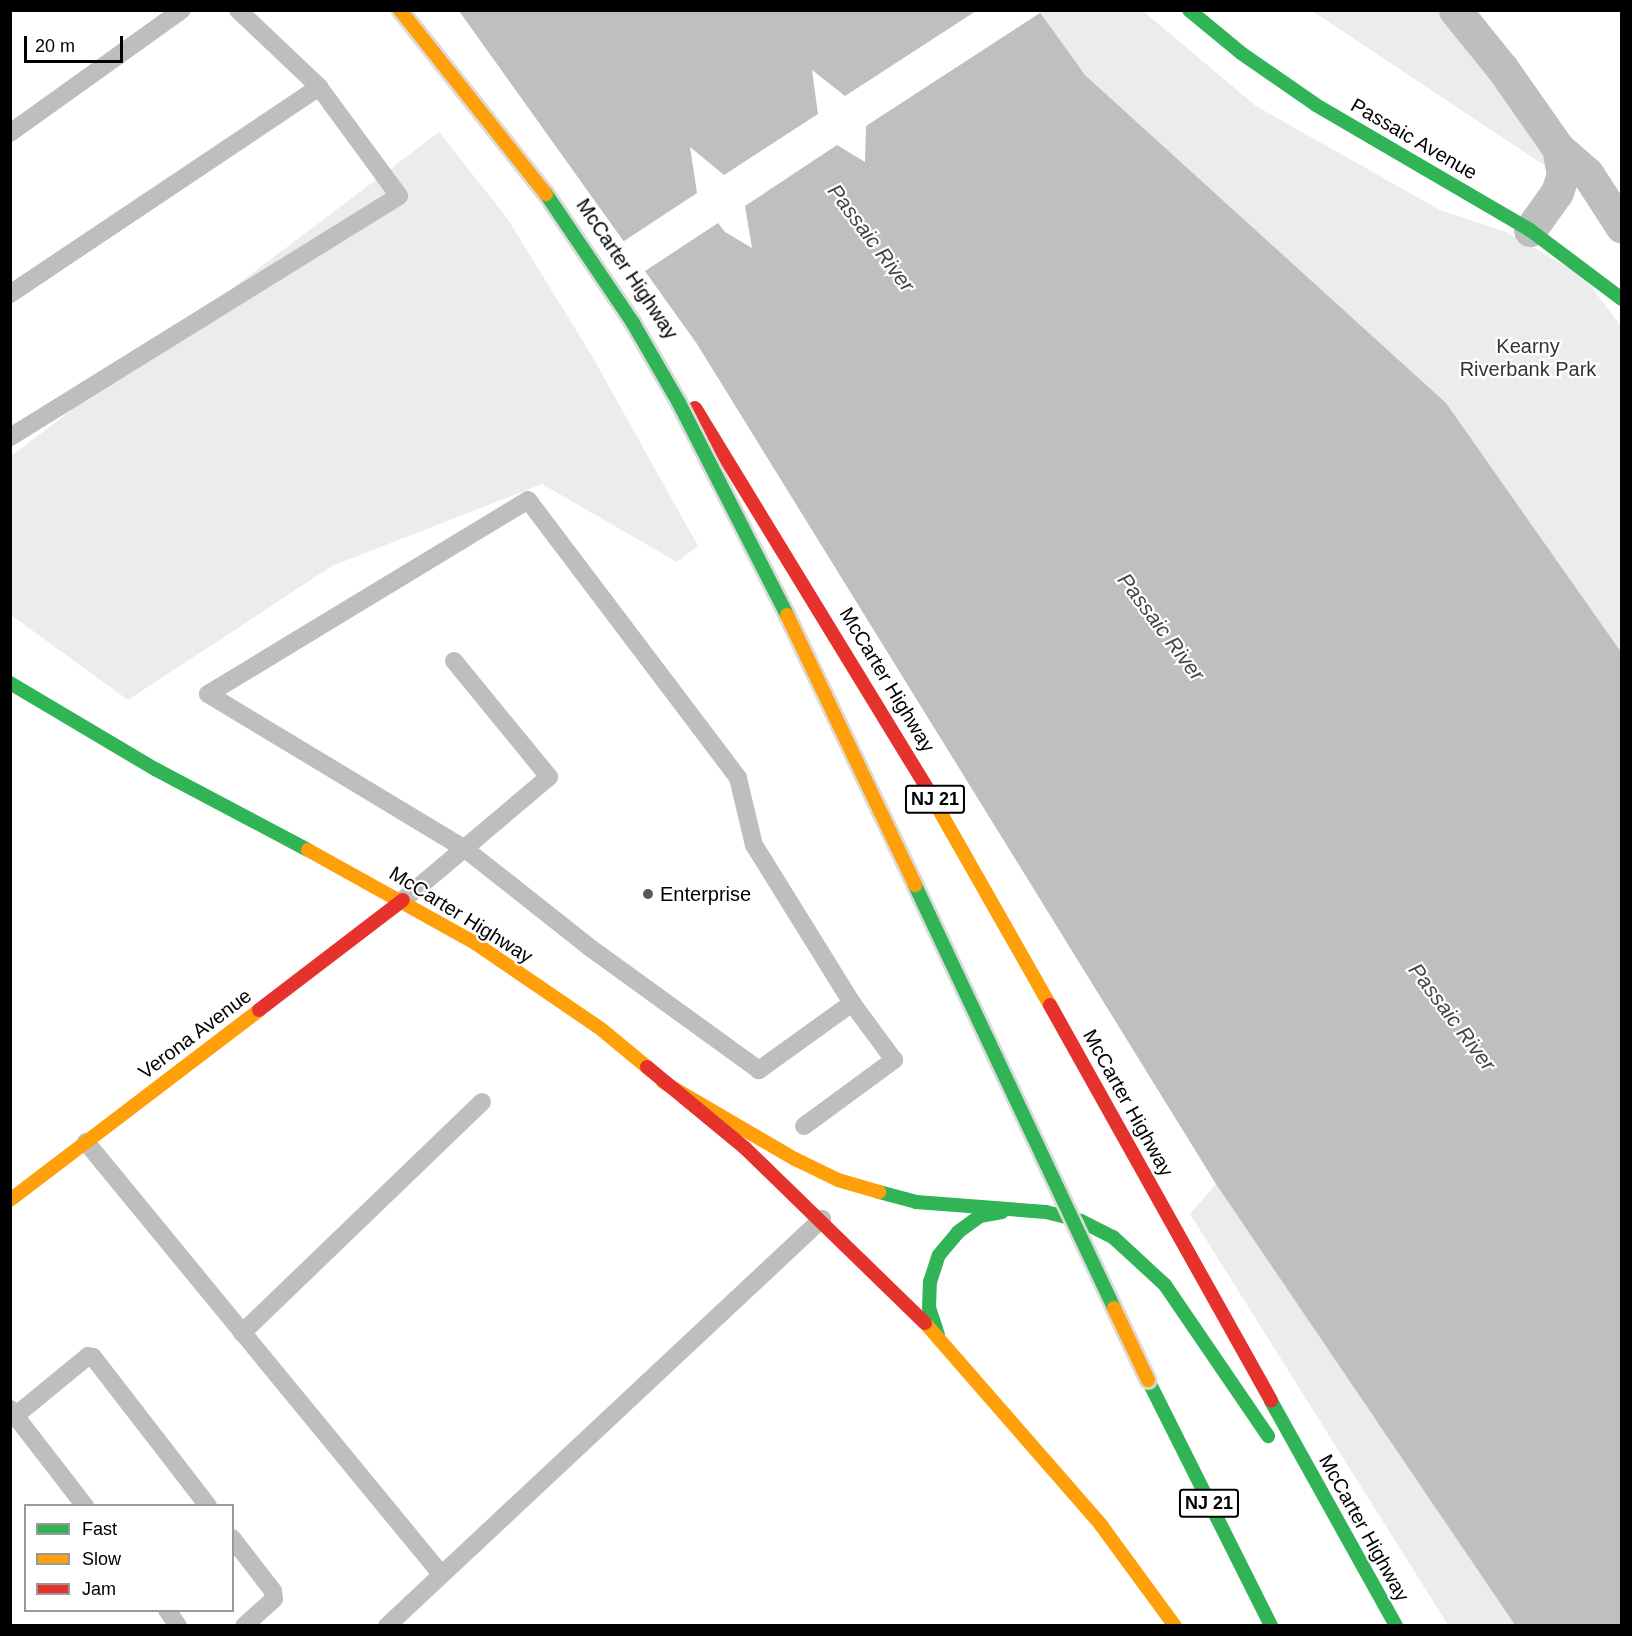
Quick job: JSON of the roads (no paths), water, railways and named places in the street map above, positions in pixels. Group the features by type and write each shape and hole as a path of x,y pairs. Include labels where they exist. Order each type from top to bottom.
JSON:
{"main road":[{"name":"NJ 21","path":"400,10 532,174 633,323 679,403 792,623 1148,1380 1271,1626"},
{"name":"McCarter Highway","path":"411,10 483,100 591,247 835,631 1016,940 1394,1626"},
{"name":"Passaic Avenue","path":"1189,10 1241,53 1316,105 1530,230 1591,272 1622,299"},
{"name":"McCarter Highway","path":"10,683 155,769 403,900 475,943 593,1023 745,1148 822,1219 938,1335 1081,1500 1175,1626"},
{"name":"Verona Avenue","path":"14,1191 86,1142 403,900"},
{"path":"663,1082 795,1159 868,1190 916,1202 1046,1212 1081,1221 1105,1233 1142,1261 1189,1318 1275,1447"},
{"path":"938,1335 929,1308 930,1282 939,1255 958,1232 980,1216 1007,1211 1046,1212"},
{"path":"1301,1487 1394,1626"}],"street":[{"path":"1455,10 1502,68 1558,148 1587,173 1622,227"},
{"path":"1530,230 1557,192 1563,176 1558,148"}],"lane":[{"path":"10,134 182,10"},
{"path":"10,437 399,196 319,87 238,10"},
{"path":"10,294 319,87"},
{"path":"804,1126 894,1060 852,1003 754,845 738,778 528,500 208,694 465,849 588,946 759,1070 852,1003"},
{"path":"403,900 549,777 454,661"},
{"path":"242,1333 482,1102"},
{"path":"86,1142 441,1575"},
{"path":"387,1626 822,1219"},
{"path":"83,1504 13,1412 88,1356 93,1357 205,1504"},
{"path":"234,1541 273,1591 274,1599 244,1626"},
{"path":"168,1612 178,1626"}],"water":[{"name":"Passaic River","path":"459,11 1039,11 1085,75 1446,403 1621,652 1621,1625 1515,1625 1216,1184 697,344"}],"place":[{"name":"Enterprise","path":"648,894"}],"park label":[{"name":"Kearny Riverbank Park","path":"1528,358"}]}
